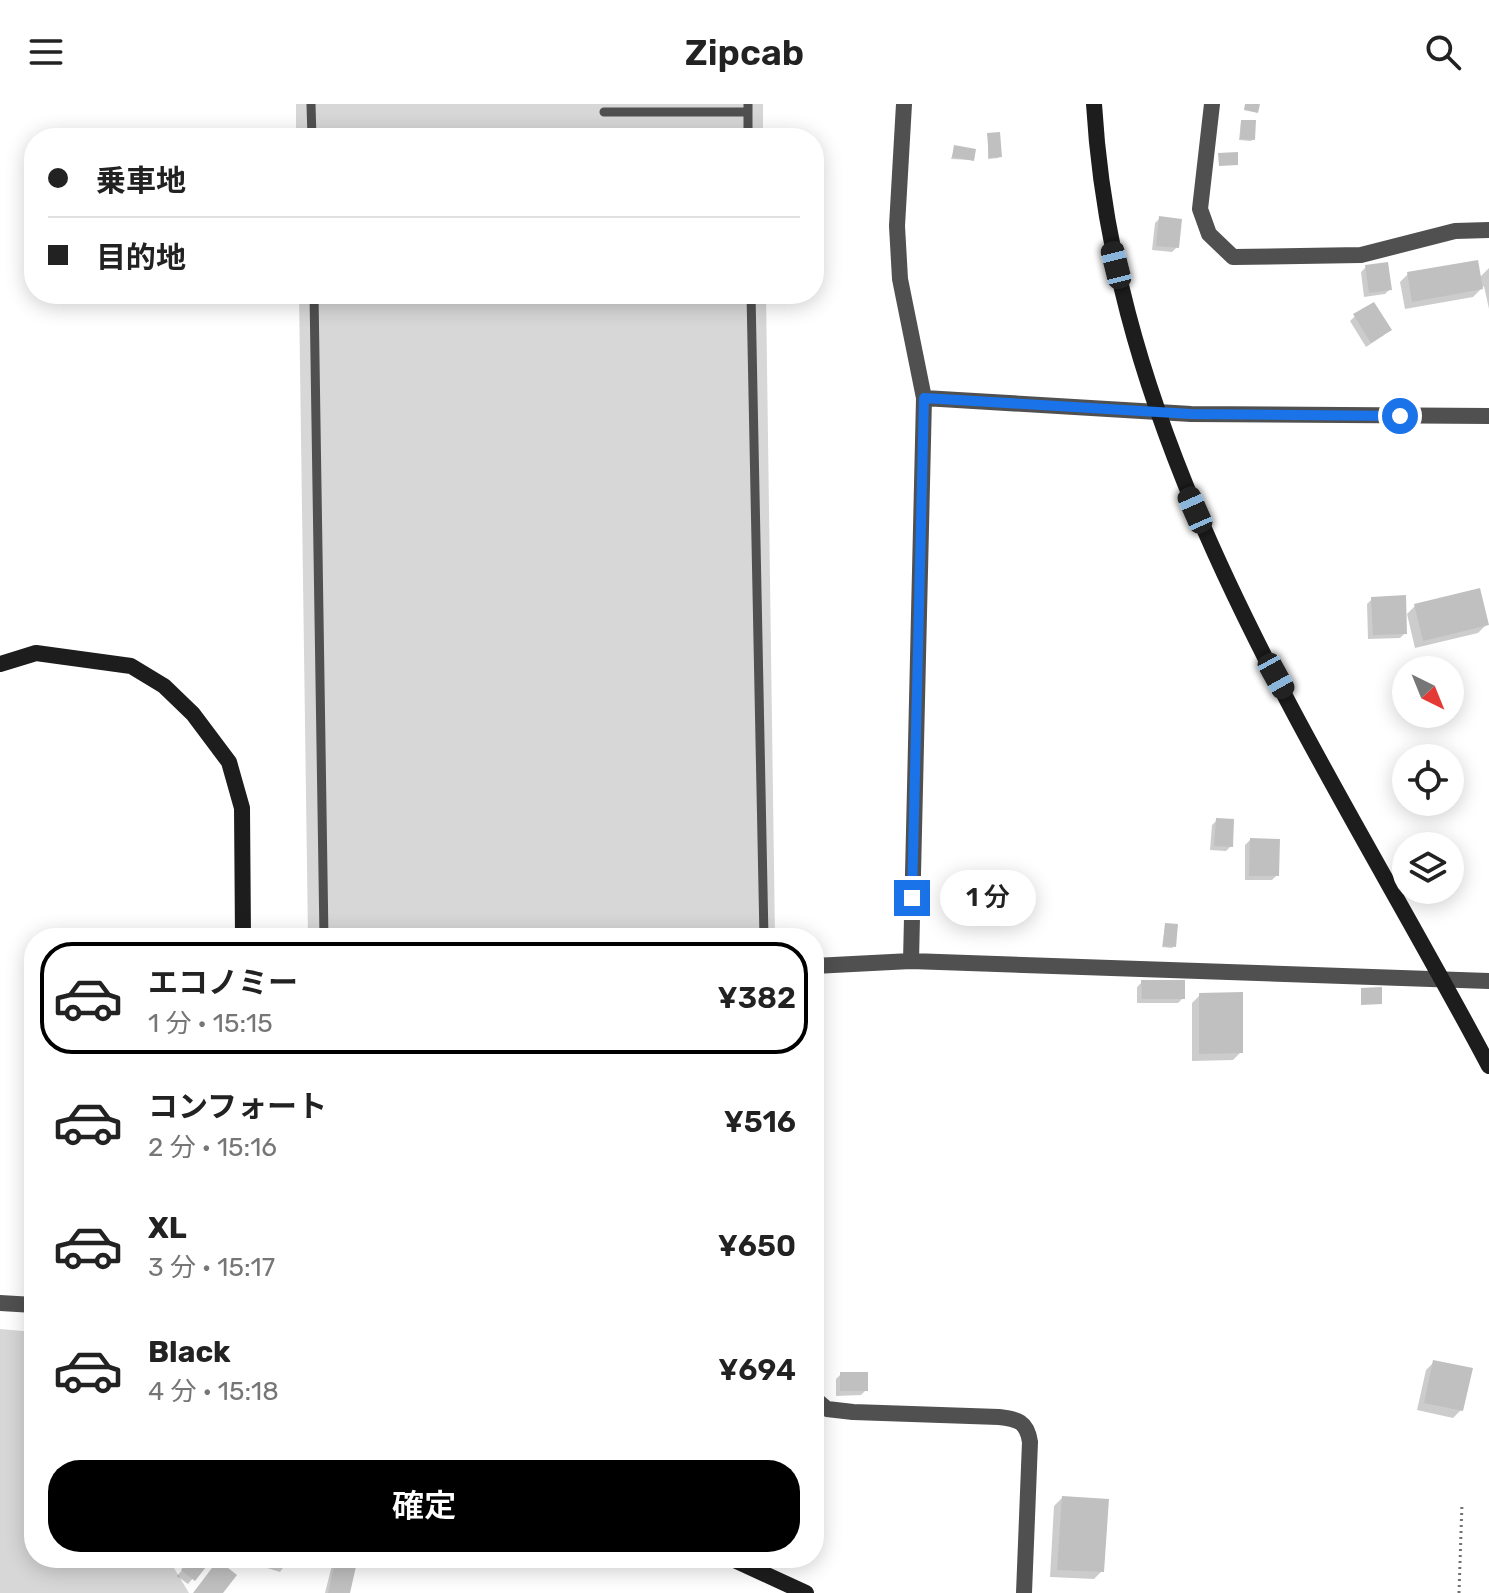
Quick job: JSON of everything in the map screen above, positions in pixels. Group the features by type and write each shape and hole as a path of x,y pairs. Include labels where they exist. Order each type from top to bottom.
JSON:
{"main road":[{"path":"1094,104 1110,241 1156,412 1233,596 1489,1066"},
{"path":"0,664 36,653 131,666 164,686 193,714 229,762 242,808 243,928"},
{"path":"752,1568 806,1593"}],"street":[{"path":"904,104 897,226 900,279 924,398 911,961"},
{"path":"1212,104 1200,209 1209,234 1233,257 1361,255 1455,231 1489,230"},
{"path":"924,398 1156,412 1489,416"},
{"path":"824,965 911,961 1489,981"},
{"path":"0,1303 24,1304"},
{"path":"824,1406 840,1411 999,1417 1018,1419 1024,1424 1030,1442 1024,1593"}],"lane":[{"path":"311,104 312,128"},
{"path":"604,112 748,108"},
{"path":"314,304 324,928"},
{"path":"751,304 764,928"}],"path":[{"path":"1459,1593 1462,1503"}],"shaded area":[{"path":"296,104 763,104 763,128 296,128"},
{"path":"299,304 766,304 775,928 308,928"},
{"path":"0,1329 24,1331 24,1568 174,1568 189,1593 0,1593"}],"building":[{"path":"1245,104 1260,104 1258,113 1244,110"},
{"path":"1241,120 1256,120 1255,140 1240,139"},
{"path":"1000,132 1002,157 989,158 987,133"},
{"path":"954,145 976,149 974,161 952,157"},
{"path":"1238,152 1238,165 1219,166 1218,153"},
{"path":"1159,216 1182,219 1179,248 1156,246"},
{"path":"1478,260 1483,289 1412,302 1407,272"},
{"path":"1388,262 1392,290 1369,293 1365,265"},
{"path":"1374,302 1392,330 1371,343 1353,314"},
{"path":"1480,588 1489,625 1423,641 1414,604"},
{"path":"1406,595 1407,634 1373,635 1371,597"},
{"path":"1216,818 1234,819 1233,847 1214,846"},
{"path":"1250,838 1280,839 1279,876 1249,876"},
{"path":"1165,923 1178,924 1176,947 1163,946"},
{"path":"1141,980 1185,980 1185,999 1142,999"},
{"path":"1382,987 1382,1004 1361,1005 1361,988"},
{"path":"1243,992 1243,1053 1199,1054 1199,993"},
{"path":"1433,1360 1473,1368 1463,1411 1424,1403"},
{"path":"840,1372 868,1372 868,1391 840,1391"},
{"path":"1062,1496 1109,1499 1104,1572 1057,1570"},
{"path":"182,1568 205,1568 195,1581 181,1570"},
{"path":"212,1568 228,1568 237,1575 223,1593 193,1593"},
{"path":"334,1568 356,1568 350,1593 328,1593"}],"route":[{"path":"912,898 924,398 1191,414 1400,416"}]}
